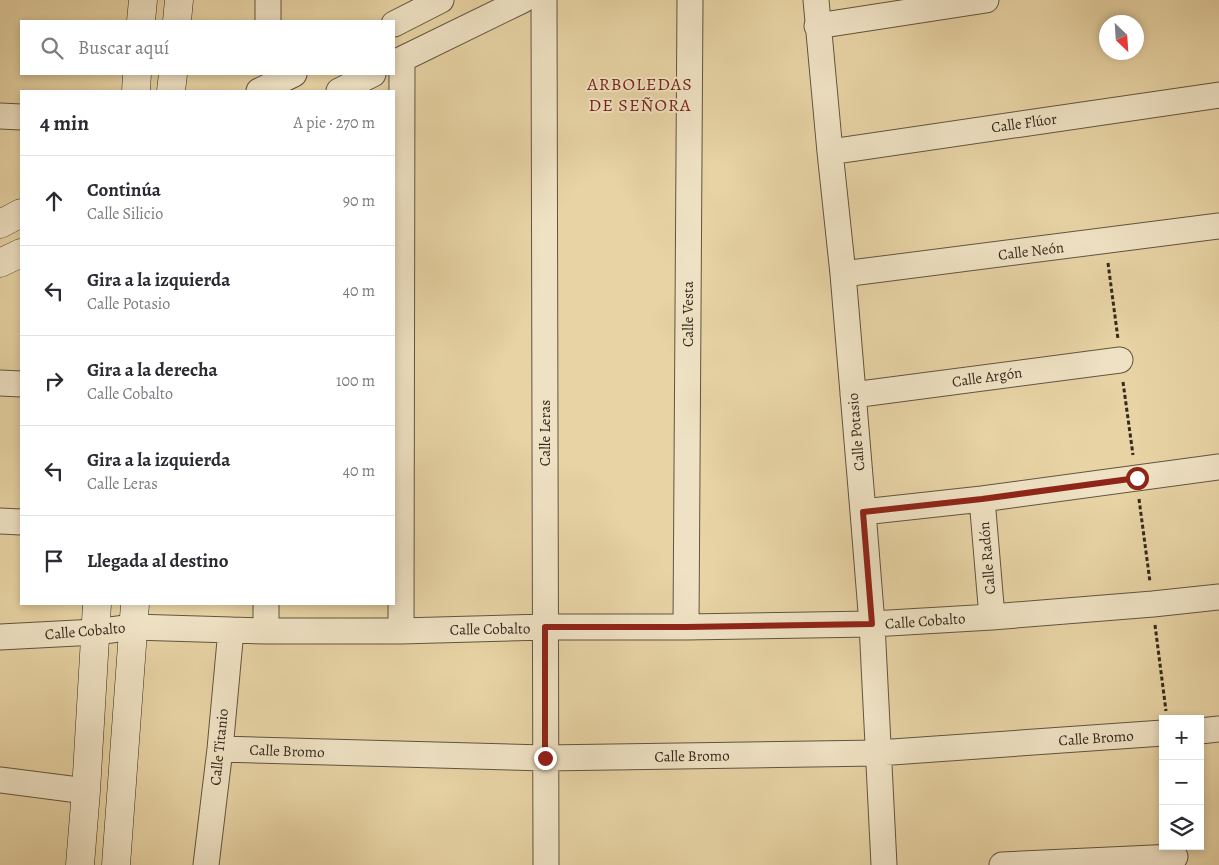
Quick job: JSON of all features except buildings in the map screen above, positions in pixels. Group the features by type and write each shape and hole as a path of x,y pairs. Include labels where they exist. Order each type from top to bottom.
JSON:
{"street":[{"path":"141,20 143,0"},
{"path":"177,20 179,0"},
{"path":"268,0 268,20"},
{"path":"406,13 441,0"},
{"path":"401,631 398,62 523,0"},
{"name":"Calle Leras","path":"544,0 546,865"},
{"name":"Calle Vesta","path":"686,627 690,0"},
{"name":"Calle Potasio","path":"816,0 817,26 843,274 872,624 884,865"},
{"path":"817,26 971,1"},
{"path":"136,90 137,75"},
{"path":"171,90 173,75"},
{"path":"265,84 291,75"},
{"path":"341,90 372,75"},
{"name":"Calle Flúor","path":"830,152 1219,96"},
{"path":"0,116 20,116"},
{"path":"0,224 20,214"},
{"name":"Calle Neón","path":"843,274 1219,226"},
{"path":"0,263 20,253"},
{"name":"Calle Argón","path":"853,395 1120,360"},
{"path":"0,383 20,384"},
{"path":"863,512 982,499 1219,467"},
{"name":"Calle Radón","path":"982,499 992,617"},
{"path":"0,521 20,522"},
{"name":"Calle Cobalto","path":"0,637 96,632 134,616 231,630 266,631 401,631 545,627 872,624 992,617 1219,597"},
{"path":"80,865 97,605"},
{"path":"266,605 266,631"},
{"path":"116,865 134,616"},
{"name":"Calle Titanio","path":"206,865 220,749 231,630"},
{"path":"1204,730 1219,730"},
{"name":"Calle Bromo","path":"220,749 545,758 878,753 1159,733"},
{"path":"0,780 86,791"},
{"path":"1002,865 1175,857"}],"district":[{"name":"ARBOLEDAS DE SEÑORA","path":"640,94"}],"route":[{"path":"545,758 545,627 872,624 863,512 982,499 1137,478"}]}
